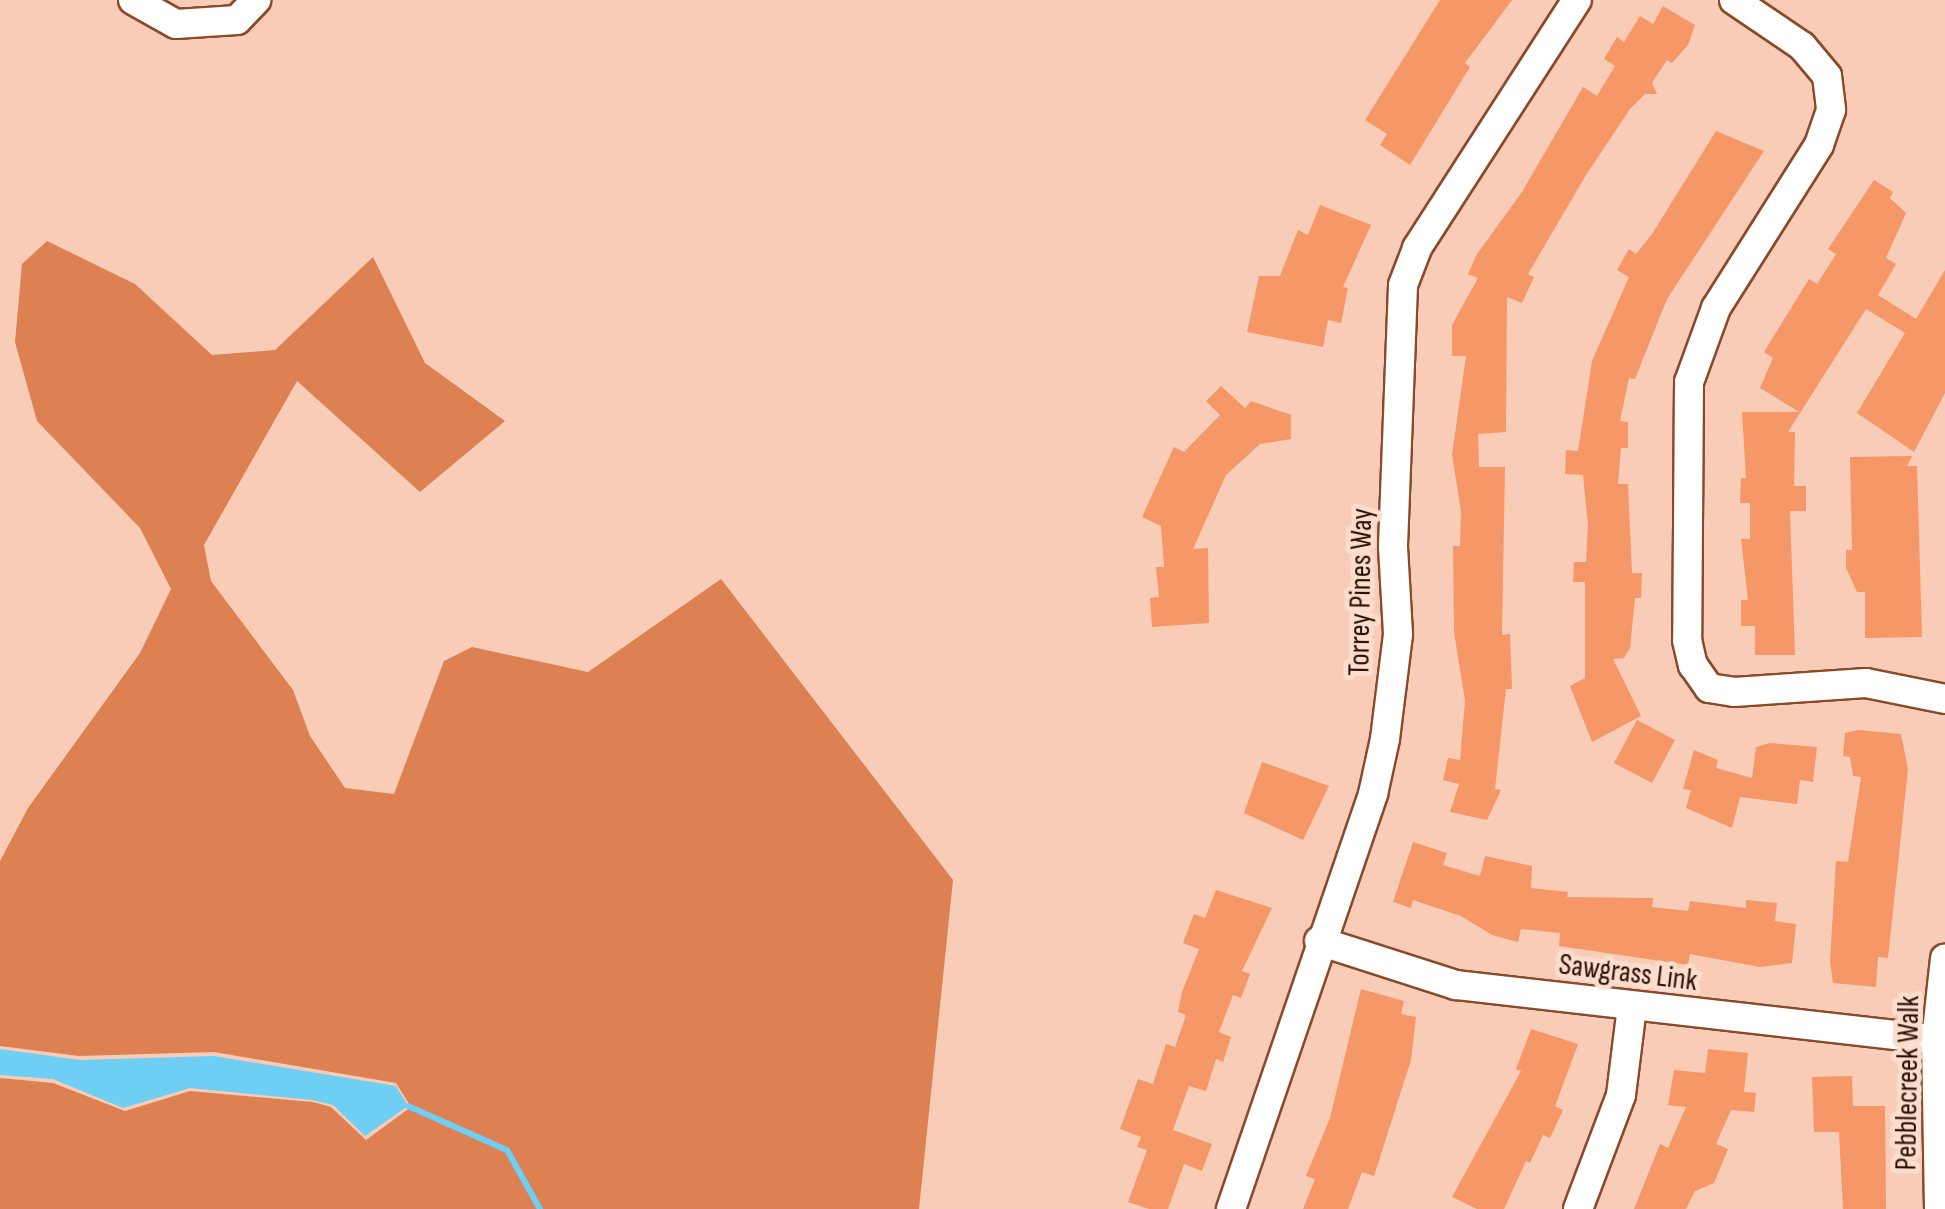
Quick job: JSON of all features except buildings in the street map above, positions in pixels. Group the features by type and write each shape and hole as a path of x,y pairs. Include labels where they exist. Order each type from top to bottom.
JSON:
{"street":[{"path":"133,0 176,24 237,20 256,0"},
{"name":"Torrey Pines Way","path":"1231,1209 1318,940 1373,794 1386,739 1398,634 1394,546 1403,285 1417,248 1578,0"},
{"path":"1734,0 1802,46 1827,76 1830,110 1820,145 1716,308 1689,382 1687,640 1693,665 1709,688 1734,692 1866,683 1945,700"},
{"name":"Sawgrass Link","path":"1318,940 1456,985 1936,1040"},
{"name":"Pebblecreek Walk","path":"1938,1209 1936,1040 1945,958"},
{"path":"1578,1209 1621,1095 1632,1008"}],"shaded area":[{"path":"47,241 135,284 212,355 275,350 373,257 425,363 505,421 420,492 297,381 204,545 211,581 293,690 310,736 345,788 394,794 444,661 472,647 588,672 721,579 953,880 919,1209 0,1209 0,1078 53,1083 125,1111 190,1091 313,1102 331,1107 366,1140 411,1107 396,1083 214,1052 79,1056 0,1046 0,861 28,808 140,653 171,589 140,528 37,421 15,342 22,264"}],"water":[{"path":"0,1049 80,1060 214,1056 396,1086 408,1106 365,1136 333,1105 312,1100 190,1088 123,1108 53,1079 0,1075"}],"waterway":[{"path":"408,1106 507,1150 540,1209"}]}
